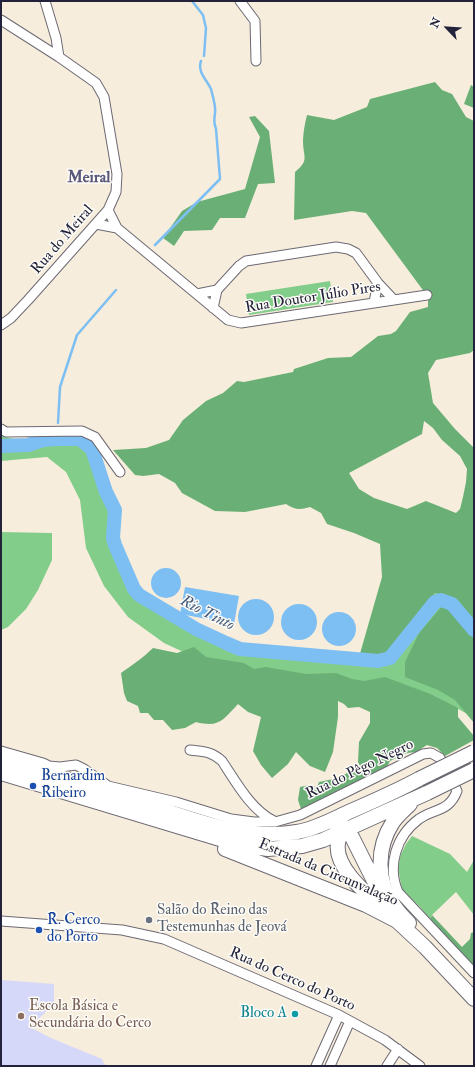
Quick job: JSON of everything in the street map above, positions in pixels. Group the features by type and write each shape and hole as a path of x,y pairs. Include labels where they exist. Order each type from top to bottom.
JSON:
{"main road":[{"path":"397,920 347,872 340,857 338,848 339,839 350,819 380,805 391,794 474,752"},
{"name":"Estrada da Circunvalação","path":"1,760 68,779 195,820 243,832 269,835 298,832 326,823 391,794"},
{"name":"Estrada da Circunvalação","path":"1,773 240,845 268,849 302,846 323,840 413,800 474,770"},
{"path":"413,800 394,820 389,829 381,851 380,869 384,886 390,900 417,932 425,947"},
{"path":"326,823 344,830 354,840 382,899 397,920"},
{"name":"Estrada da Circunvalação","path":"191,831 216,845 397,920 425,947 474,999"}],"street":[{"path":"45,1 56,38 59,56"},
{"path":"240,1 255,21 256,61"},
{"name":"Rua do Meiral","path":"1,20 59,56 96,83 104,97 117,174 116,192 108,210 28,300 11,318 1,325"},
{"name":"Rua Doutor Júlio Pires","path":"108,210 117,228 228,320 241,323 427,295"},
{"name":"Rua Doutor Júlio Pires","path":"96,224 117,228"},
{"path":"213,308 217,290 239,266 246,261 336,247 356,252 378,283 393,299"},
{"path":"374,302 378,283"},
{"path":"197,294 217,290"},
{"path":"1,429 6,432 82,431 95,437 120,472"},
{"path":"190,750 210,752 216,756 222,762 255,808 264,817 275,822"},
{"name":"Estrada da Circunvalação","path":"1,751 49,766 60,768 76,765 108,786 176,802 231,819 254,822 275,822"},
{"name":"Rua do Pêgo Negro","path":"275,822 300,815 423,754 431,753 440,758 457,791 453,800 448,805 420,819 398,844 393,857 393,877 398,892 474,973"},
{"name":"Estrada da Circunvalação","path":"49,766 68,779"},
{"name":"Rua do Cerco do Porto","path":"1,921 122,930 164,940 339,1015 398,1049 420,1066"},
{"path":"316,1066 339,1015"},
{"path":"330,1066 350,1021"},
{"path":"387,1066 398,1049"}],"shaded area":[{"name":"Escola Básica e Secundária do Cerco","path":"1,980 54,984 54,1004 30,1027 51,1038 102,1059 104,1064 109,1066 1,1066"}],"green space":[{"path":"435,82 442,90 452,94 466,117 474,121 474,350 470,353 436,360 428,373 433,403 455,429 474,448 474,723 455,700 438,690 405,677 405,662 419,633 449,598 435,593 389,654 359,657 382,577 380,544 327,524 321,513 310,507 298,509 286,504 245,512 215,511 182,493 175,483 159,474 143,476 135,475 113,450 146,448 169,440 183,420 206,401 223,393 237,381 244,382 293,372 294,369 328,358 351,357 378,336 391,334 396,331 410,312 428,307 428,297 366,213 352,211 294,220 295,172 303,164 305,158 303,138 307,115 334,120 367,107 370,99","holes":["424,421 433,428 442,440 460,456 467,469 463,497 460,509 456,513 426,501 407,509 374,498 359,489 349,473 422,434"]},
{"path":"471,85 474,87 474,108 464,104"},
{"path":"255,116 269,131 275,183 258,184 245,218 220,218 212,230 184,231 174,246 163,238 182,211 197,202 245,189 260,137 249,117"},
{"path":"330,281 333,302 249,315 246,294"},
{"path":"49,434 78,434 85,437 98,448 107,482 121,513 117,539 139,589 182,616 244,646 359,657 389,654 435,593 457,601 471,716 433,695 205,662 164,643 128,617 104,586 86,548 80,500 66,472 47,457 1,461 1,436 14,439 33,440"},
{"path":"1,532 52,533 52,560 38,590 26,609 8,627 1,630"},
{"path":"194,647 206,657 244,663 254,669 266,667 306,674 336,673 352,679 364,681 385,677 433,695 458,708 458,717 474,736 474,740 445,756 437,748 427,745 416,752 407,753 390,761 387,767 371,774 343,790 340,789 331,795 301,809 298,800 300,787 309,785 317,787 319,782 338,778 360,766 358,762 359,742 370,723 370,712 359,707 348,708 338,701 338,717 333,752 325,772 310,766 296,752 288,764 272,778 261,765 253,751 261,717 248,712 238,704 224,718 215,723 204,724 196,722 185,728 172,730 163,720 154,720 148,713 140,713 138,706 127,701 124,693 121,673 153,648 177,653"},
{"path":"412,836 450,854 467,872 474,860 474,915 456,892 432,915 430,920 420,907 402,890 398,867 401,854"},
{"path":"432,915 462,947 470,939 471,933 474,932 474,966 430,920"}],"water":[{"path":"166,568 177,572 181,583 177,594 166,598 155,594 151,583 155,572"},
{"path":"185,587 239,596 234,624 180,614"},
{"path":"260,599 269,604 273,610 273,624 269,630 260,635 252,635 243,630 239,624 238,613 243,604 249,600"},
{"path":"303,604 312,609 316,615 316,629 312,635 303,640 295,640 286,635 282,629 281,618 286,609 292,605"},
{"path":"336,612 342,612 346,613 353,619 356,629 355,636 349,643 342,646 336,646 332,645 325,639 322,632 322,626 323,622 329,615"}],"waterway":[{"path":"192,1 203,15 206,28 204,56"},
{"path":"155,245 220,179 216,129 214,123 215,104 211,89 200,69 201,61"},
{"path":"58,423 60,387 77,335 116,290"},
{"name":"Rio Tinto","path":"1,446 28,445 43,440 80,439 92,449 106,492 115,510 113,538 115,545 134,589 139,595 196,629 240,649 378,661 390,658 435,602 441,600 452,604 474,630"}],"place":[{"name":"Bernardim Ribeiro","path":"33,786"},
{"name":"Salão do Reino das Testemunhas de Jeová","path":"149,920"},
{"name":"R. Cerco do Porto","path":"39,930"},
{"name":"Bloco A","path":"295,1014"},
{"name":"Escola Básica e Secundária do Cerco","path":"21,1016"}],"district":[{"name":"Meiral","path":"89,179"}]}
